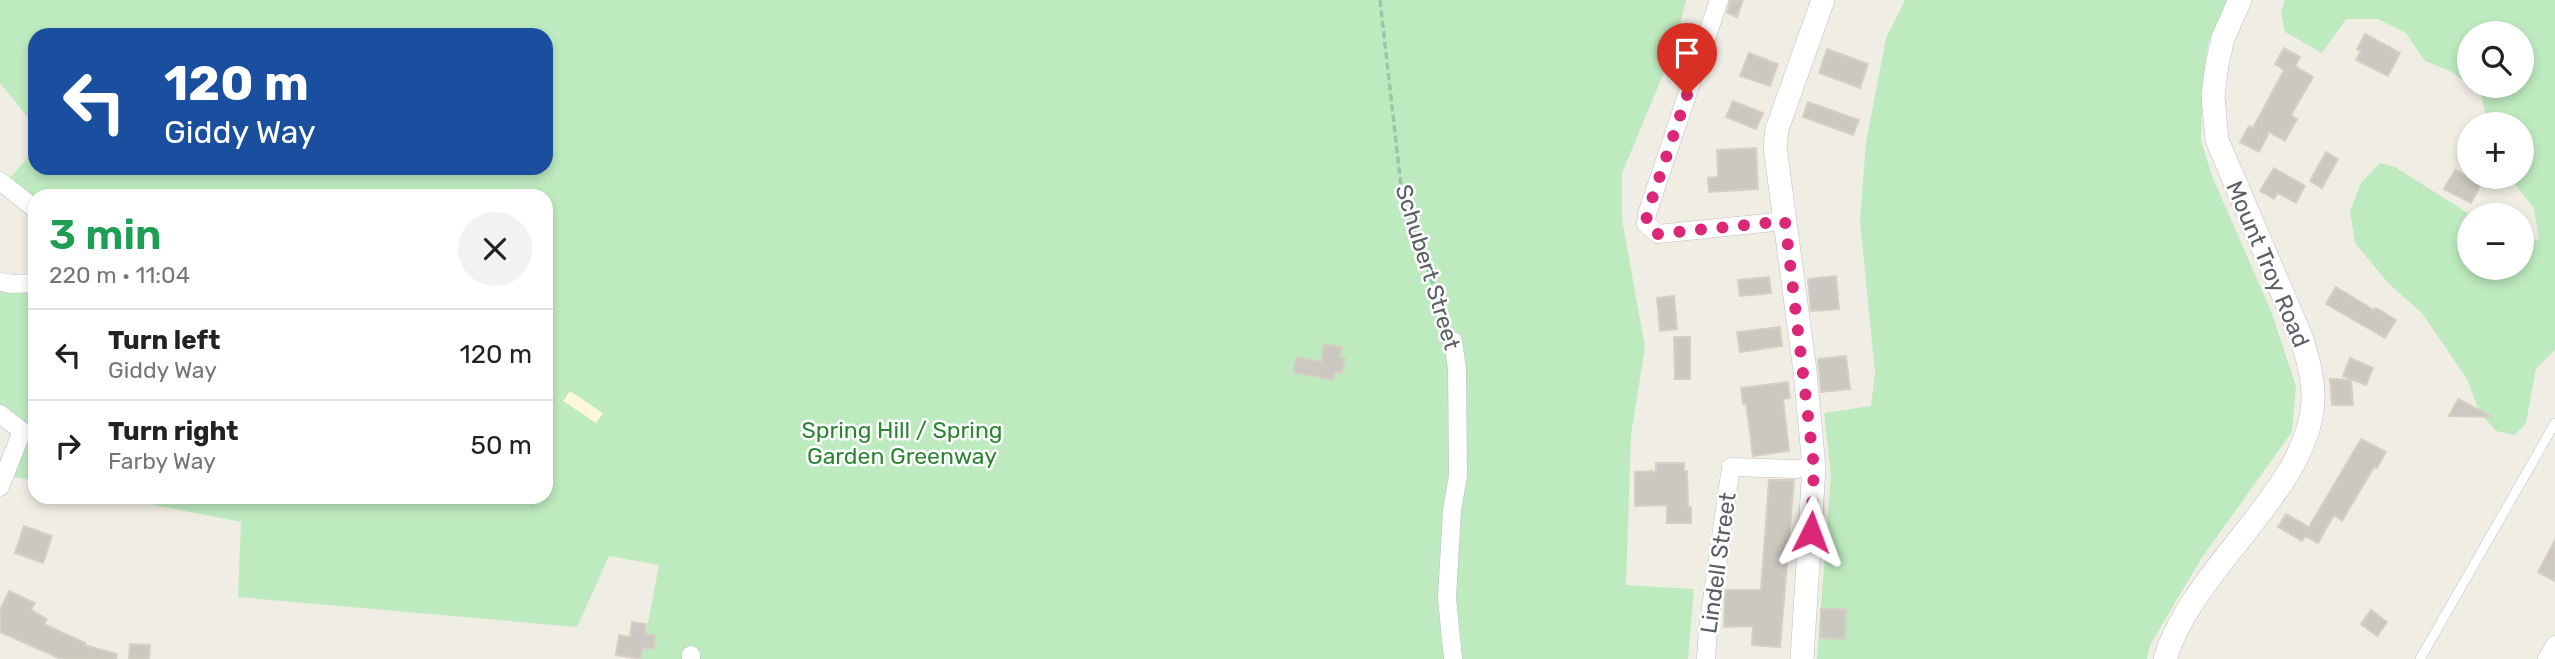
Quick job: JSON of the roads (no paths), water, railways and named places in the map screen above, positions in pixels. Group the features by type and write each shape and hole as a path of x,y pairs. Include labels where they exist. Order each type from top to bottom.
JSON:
{"street":[{"path":"1719,0 1647,214 1646,224 1658,234 1785,221"},
{"path":"1802,659 1814,467 1775,147 1777,130 1823,0"},
{"name":"Mount Troy Road","path":"2165,659 2182,617 2275,492 2298,456 2308,433 2313,402 2311,374 2302,339 2217,140 2213,96 2217,65 2223,38 2240,0"},
{"path":"0,181 28,203"},
{"path":"0,282 28,283"},
{"name":"Schubert Street","path":"1453,341 1457,369 1458,475 1452,510 1447,598 1453,659"},
{"path":"0,414 22,431 0,487"},
{"name":"Lindell Street","path":"1706,659 1731,467 1814,467"}],"lane":[{"path":"2420,659 2555,423"}],"park label":[{"name":"Spring Hill / Spring Garden Greenway","path":"902,443"}]}
